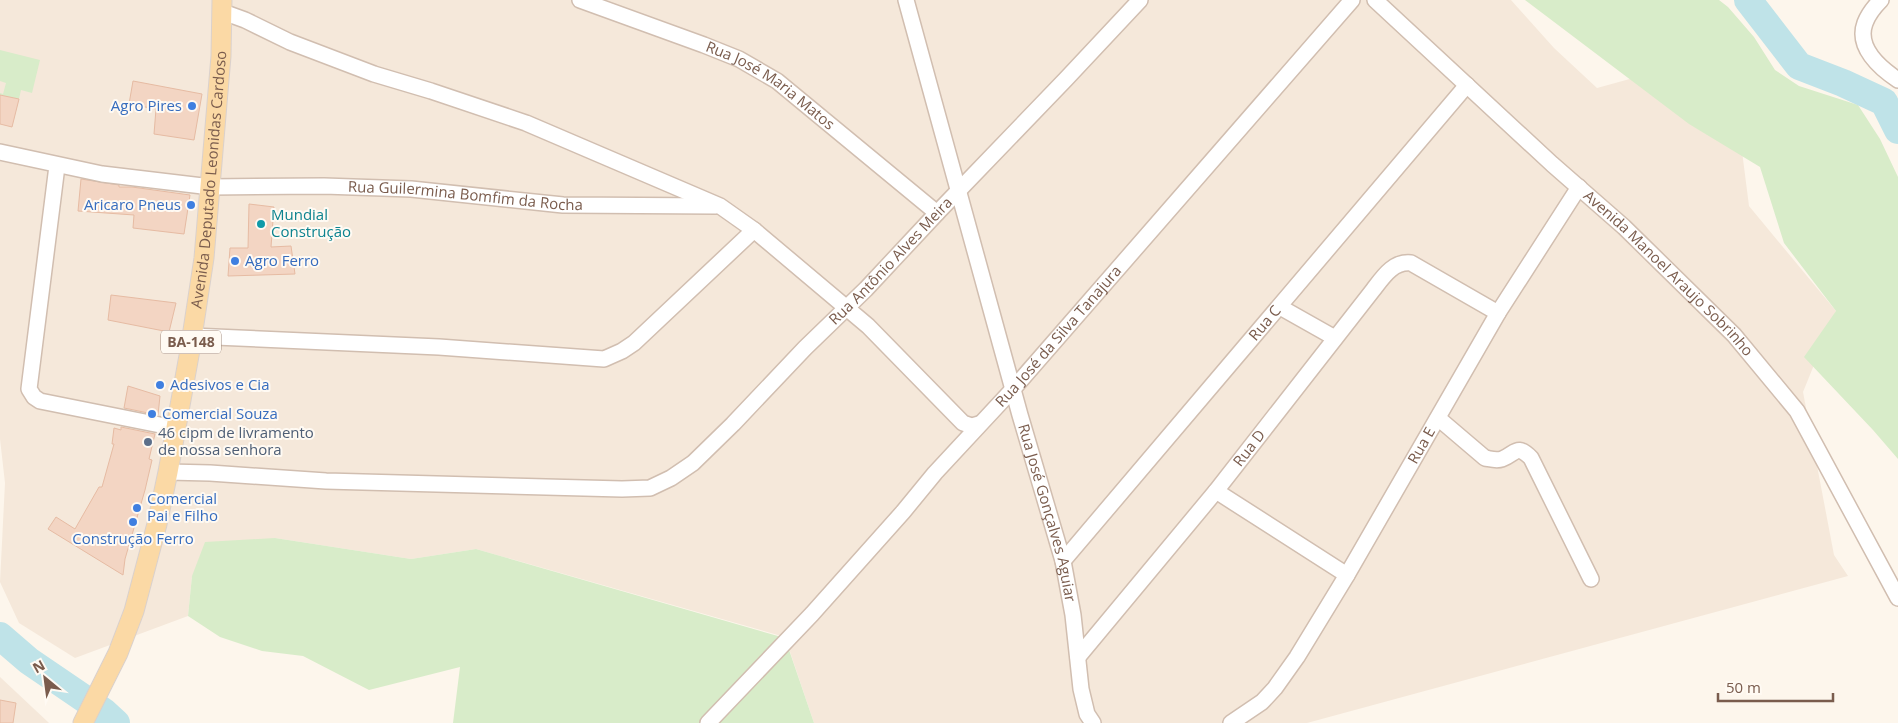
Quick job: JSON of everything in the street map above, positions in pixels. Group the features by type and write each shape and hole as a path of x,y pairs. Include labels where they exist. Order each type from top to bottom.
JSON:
{"main road":[{"name":"Avenida Deputado Leonidas Cardoso","path":"83,723 118,653 140,591 168,472 204,258 221,56 222,6"}],"street":[{"name":"Rua José Maria Matos","path":"580,0 704,45 739,60 777,81 937,213"},
{"name":"Rua José Gonçalves Aguiar","path":"906,0 1013,389 1063,561 1081,689 1092,723"},
{"name":"Rua Antônio Alves Meira","path":"168,472 202,472 326,481 622,489 650,488 671,478 693,463 805,348 847,308 1140,0"},
{"name":"Rua José da Silva Tanajura","path":"708,723 761,669 979,424 1013,389 1352,0"},
{"name":"Avenida Manoel Araujo Sobrinho","path":"1376,0 1687,288 1734,335 1770,376 1796,411 1898,598"},
{"path":"1881,0 1865,22 1863,34 1865,46 1875,60 1898,80"},
{"path":"222,6 245,20 290,42 374,74 526,123 720,206 754,230 847,308 886,344 963,423 972,426 979,424"},
{"name":"Rua C","path":"1063,561 1468,85"},
{"name":"Rua Guilermina Bomfim da Rocha","path":"0,152 57,166 102,174 211,187 324,186 402,188 563,205 720,206"},
{"path":"57,166 29,390 40,401 175,428"},
{"name":"Rua E","path":"1231,723 1262,702 1275,688 1297,657 1347,575 1498,314 1579,186"},
{"path":"192,336 439,347 587,359 604,358 622,352 634,343 754,230"},
{"name":"Rua D","path":"1078,657 1216,491 1379,282 1394,267 1405,262 1411,263 1498,314"},
{"path":"1280,307 1335,338"},
{"path":"1438,418 1486,458 1495,460 1504,458 1520,450 1530,458 1591,580"},
{"path":"1216,491 1347,575"}],"shaded area":[{"path":"0,0 1511,0 1554,48 1597,88 1677,66 1738,120 1749,206 1836,311 1803,392 1834,555 1848,576 1307,723 814,723 785,637 476,549 411,559 275,538 192,576 188,616 75,658 19,623 0,582 5,483 0,439"},
{"path":"0,677 49,723 0,723"}],"green space":[{"path":"1525,0 1719,0 1728,7 1754,37 1775,70 1799,86 1858,105 1880,139 1898,177 1898,459 1804,357 1836,311 1784,243 1760,167 1689,124"},
{"path":"0,50 40,60 32,93 21,90 19,99 0,95 0,93 3,94 6,83 0,81"},
{"path":"275,538 411,559 476,549 785,638 814,723 453,723 460,667 369,690 303,656 262,651 220,637 188,616 192,576 205,542"}],"building":[{"path":"133,81 202,94 194,140 154,134 156,109 129,104"},
{"path":"0,95 19,99 12,127 0,124"},
{"path":"81,179 119,185 119,187 190,195 184,234 133,228 134,215 78,211"},
{"path":"249,204 274,207 271,247 291,246 295,274 228,276 230,248 248,248"},
{"path":"111,295 176,303 169,332 108,320"},
{"path":"128,386 160,396 158,415 124,408"},
{"path":"121,427 155,434 149,459 152,460 125,559 123,575 48,529 56,517 75,529 99,487 102,487 114,444 112,444 114,428 121,430"},
{"path":"0,700 16,703 13,723 0,723"}],"waterway":[{"path":"1748,0 1799,66 1843,83 1884,102 1898,130"},
{"path":"0,636 29,661 104,712 116,723"}],"place":[{"name":"Agro Pires","path":"192,106"},
{"name":"Aricaro Pneus","path":"191,205"},
{"name":"Mundial Construção","path":"261,224"},
{"name":"Agro Ferro","path":"235,261"},
{"name":"Adesivos e Cia","path":"160,385"},
{"name":"Comercial Souza","path":"152,414"},
{"name":"46 cipm de livramento de nossa senhora","path":"148,442"},
{"name":"Comercial Pai e Filho","path":"137,508"},
{"name":"Construção Ferro","path":"133,522"}]}
